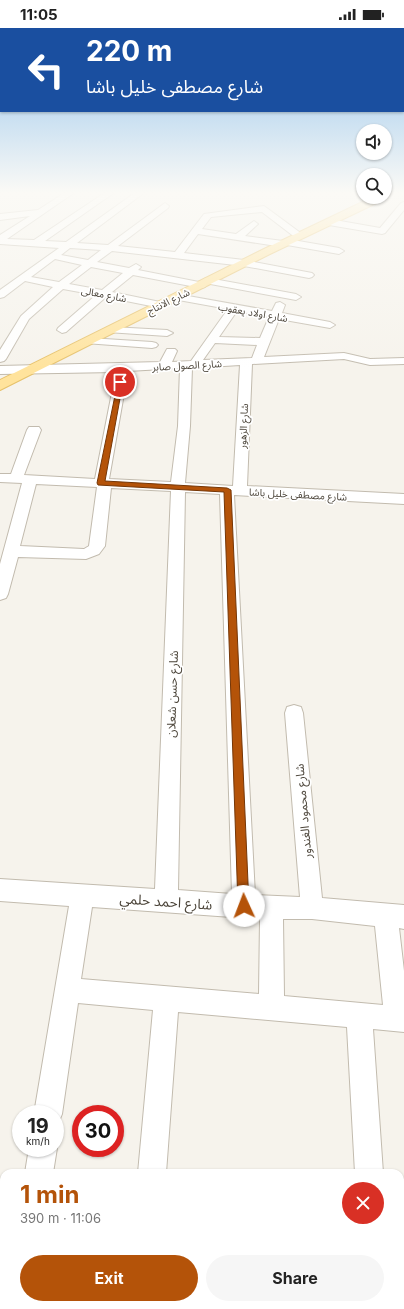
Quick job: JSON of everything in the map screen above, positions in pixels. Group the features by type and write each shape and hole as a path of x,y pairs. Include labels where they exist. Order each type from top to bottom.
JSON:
{"main road":[{"name":"شارع الانتاج","path":"0,386 266,252"}],"street":[{"path":"0,295 58,252"},
{"path":"0,359 28,314 61,285 104,252"},
{"path":"142,252 244,263 309,274"},
{"path":"177,256 180,252"},
{"path":"62,330 152,253"},
{"path":"52,256 166,278 296,297"},
{"path":"166,278 188,257"},
{"name":"شارع معالى","path":"23,278 162,305"},
{"path":"251,361 264,342 284,295"},
{"name":"شارع اولاد يعقوب","path":"176,297 330,325"},
{"path":"190,365 211,340 234,308"},
{"path":"111,330 167,333"},
{"path":"211,340 264,342"},
{"path":"89,341 152,345"},
{"path":"164,366 170,351"},
{"name":"شارع الصول صابر","path":"0,370 30,371 123,368 344,356 360,353 404,353"},
{"name":"شارع الصول صابر","path":"344,356 370,362 404,361"},
{"name":"شارع الزهور","path":"244,906 234,490 251,361"},
{"name":"شارع حسن شعلان","path":"166,901 178,487 190,365"},
{"path":"11,552 86,554 94,550 97,546 103,483 123,368"},
{"path":"0,594 11,552 23,479 34,430"},
{"name":"شارع مصطفى خليل باشا","path":"0,478 404,499"},
{"name":"شارع محمود الغندور","path":"294,713 312,908"},
{"name":"شارع احمد حلمي","path":"0,890 271,908 312,908 395,916"},
{"path":"49,1105 82,895"},
{"path":"271,908 272,1008"},
{"path":"67,990 400,1019 395,916"},
{"path":"152,1169 166,999"},
{"path":"359,1015 369,1169"},
{"path":"40,1169 42,1157"}],"route":[{"path":"120,382 101,483 227,490 244,906"}]}
